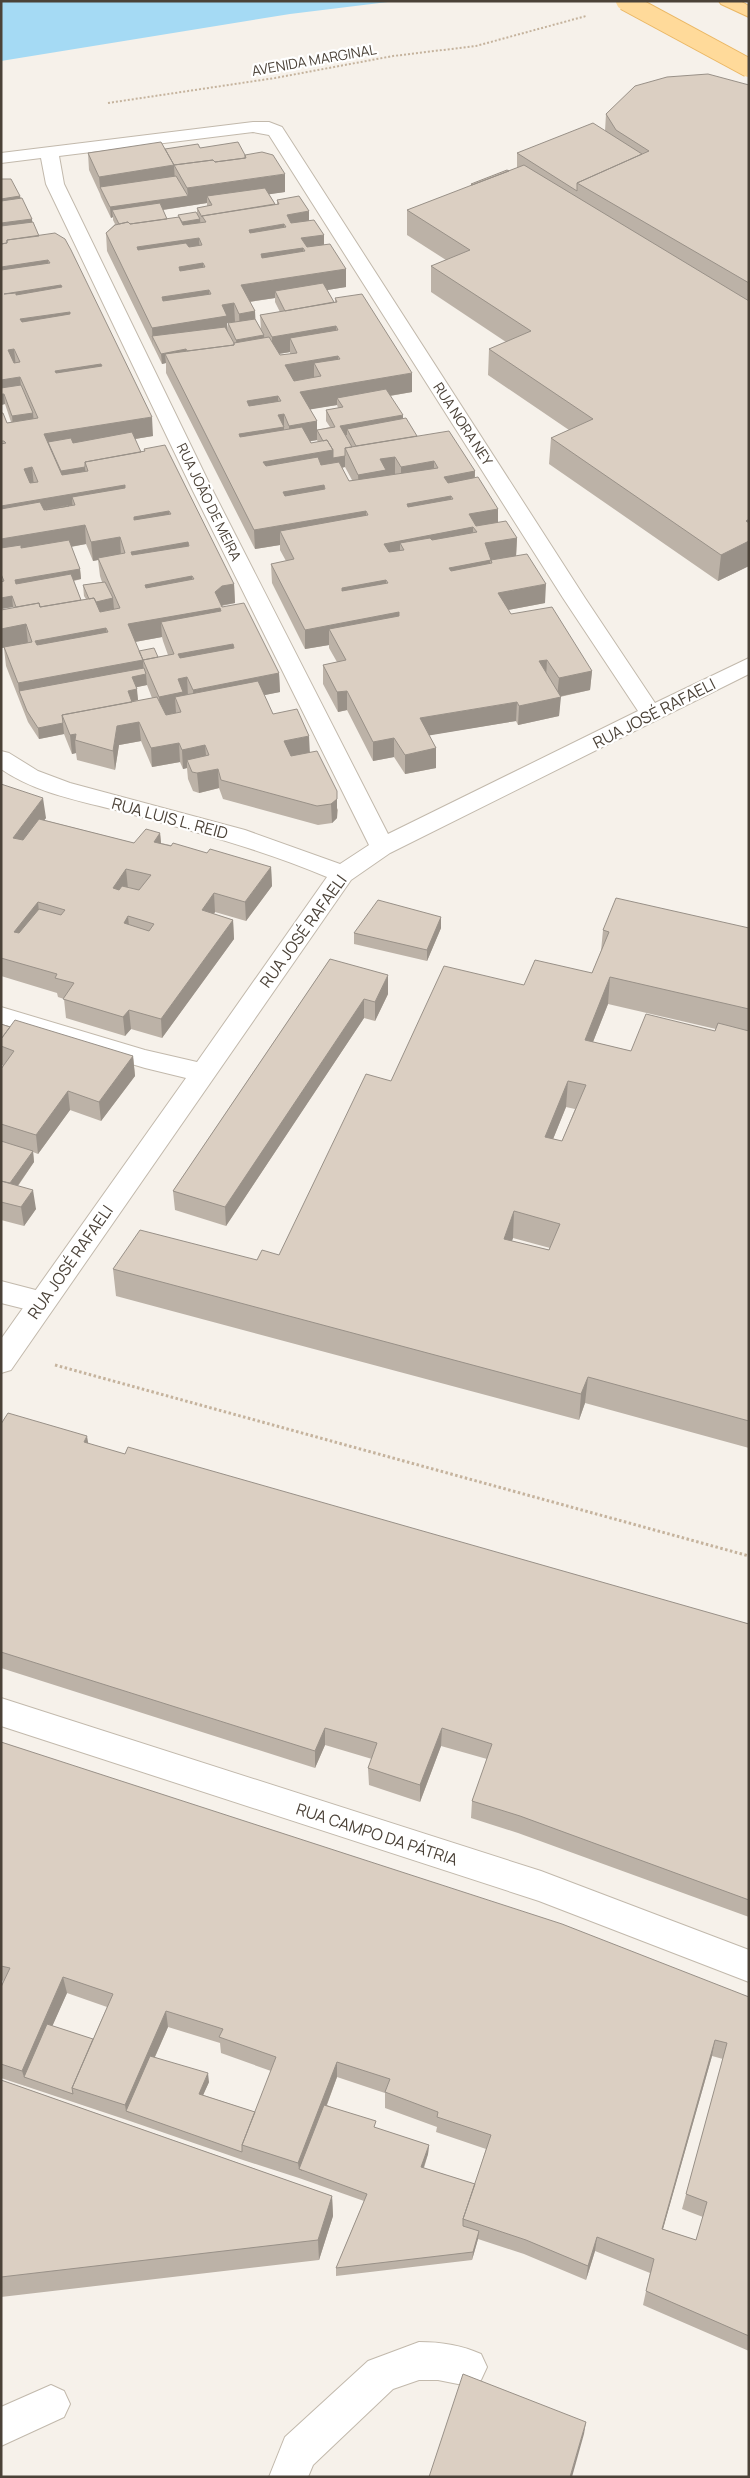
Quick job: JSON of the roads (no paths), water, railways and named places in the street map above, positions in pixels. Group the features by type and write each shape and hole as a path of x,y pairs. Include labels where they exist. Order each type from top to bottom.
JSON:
{"main road":[{"path":"625,1 749,68"},
{"path":"728,1 749,12"}],"street":[{"name":"RUA NORA NEY","path":"48,152 253,127 269,128 276,131 600,637 652,714"},
{"path":"1,158 48,152"},
{"name":"RUA JOÃO DE MEIRA","path":"48,152 55,184 142,366 382,847"},
{"name":"RUA JOSÉ RAFAELI","path":"5,1357 41,1302 204,1073 283,955 342,874 382,847 749,665"},
{"name":"RUA LUIS L. REID","path":"1,758 45,784 257,842 308,859 342,874"},
{"path":"1,1016 145,1059 204,1073"},
{"path":"1,1292 41,1302"},
{"name":"RUA CAMPO DA PÁTRIA","path":"1,1712 541,1886 749,1966"},
{"path":"288,2477 299,2451 382,2374 419,2362 438,2360 468,2367"},
{"path":"1,2426 51,2404"}],"water":[{"path":"1,1 396,1 290,14 1,61"}]}
